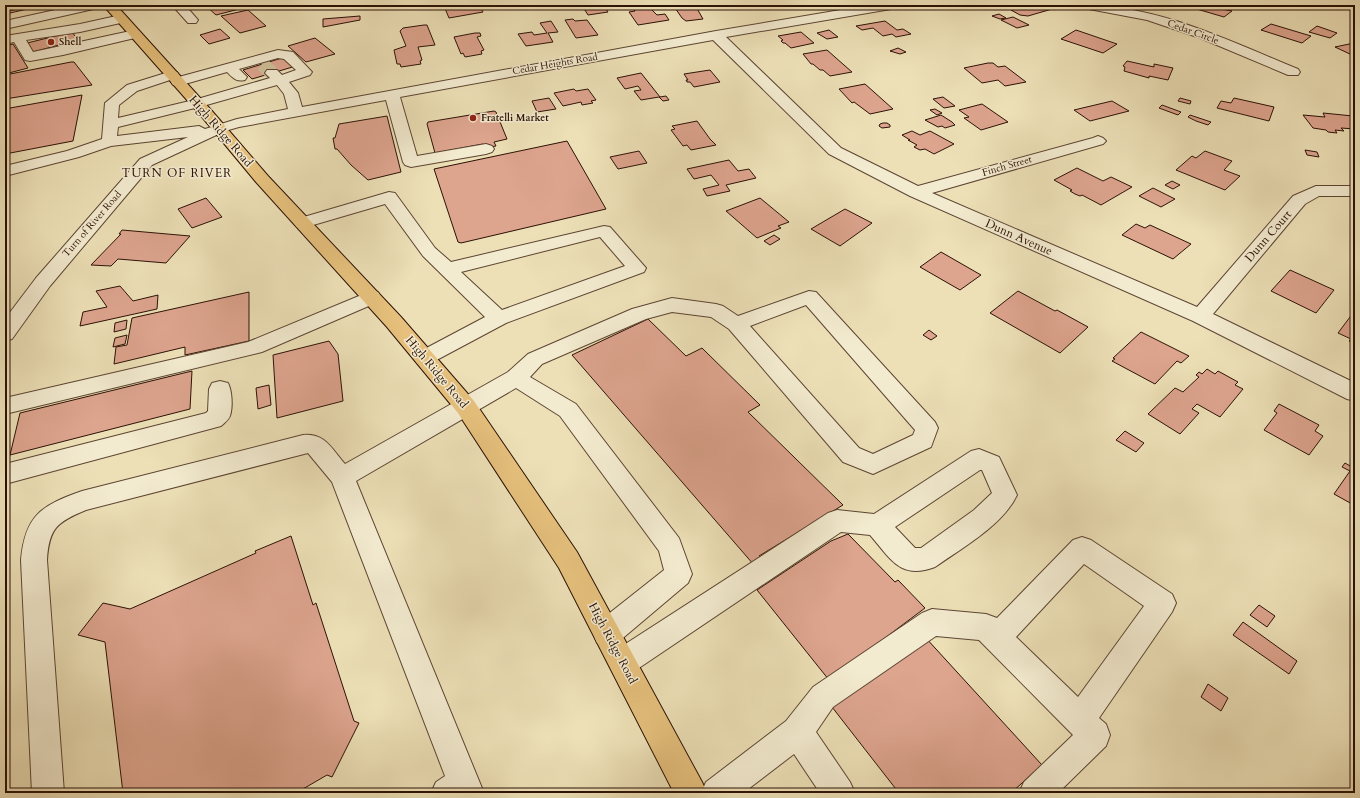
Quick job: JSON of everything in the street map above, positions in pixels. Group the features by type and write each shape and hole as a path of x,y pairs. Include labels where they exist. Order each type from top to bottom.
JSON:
{"main road":[{"name":"High Ridge Road","path":"109,5 220,128 262,179 371,297 466,407 568,560 608,633 691,793"}],"street":[{"path":"5,25 94,5"},
{"path":"178,5 192,20"},
{"name":"Cedar Heights Road","path":"220,128 237,123 716,35 806,14 891,5"},
{"name":"Cedar Circle","path":"1089,5 1150,17 1204,35 1293,72"},
{"path":"5,40 75,28 121,18"},
{"path":"75,28 80,33 86,46"},
{"path":"19,38 22,46 30,57 86,46 135,34"},
{"name":"Dunn Avenue","path":"716,35 835,151 916,192 1200,316 1355,394"},
{"path":"109,142 112,103 132,88 175,78 260,62 278,54 288,55 305,72 276,76 251,88 198,103 111,124"},
{"path":"230,68 251,88"},
{"path":"276,76 291,93 296,112"},
{"path":"392,94 411,162 486,149"},
{"path":"5,171 73,154 109,142 220,128"},
{"name":"Turn of River Road","path":"5,334 43,282 146,162 220,128"},
{"name":"Finch Street","path":"916,192 1098,141"},
{"name":"Dunn Court","path":"1200,316 1299,200 1316,191 1355,191"},
{"path":"303,223 389,197 429,252 499,318"},
{"path":"424,358 499,318 637,268 604,231 447,269"},
{"path":"5,406 241,351 371,297"},
{"path":"342,477 516,378 535,359 639,314 672,305 716,311 736,324 851,455 872,464 923,441 927,428 809,297 736,324"},
{"path":"516,378 568,410 670,546 679,574 608,633"},
{"path":"5,474 213,420 218,415 220,389"},
{"path":"48,793 34,560 34,542 40,528 50,517 63,508 82,501 303,444 313,443 342,477 459,789"},
{"path":"622,662 836,521 877,525 979,458 991,464 1005,495 983,518 926,559 909,560 877,525"},
{"path":"997,638 1082,548 1162,603 1080,720"},
{"path":"717,793 775,750 796,732 823,697 932,622 986,627 1095,735 1035,793"},
{"path":"796,732 839,793"}],"building":[{"path":"14,5 45,5 10,13 9,11 17,9"},
{"path":"205,5 255,5 216,15"},
{"path":"479,5 483,12 449,18 444,6"},
{"path":"603,5 608,12 588,15 583,7"},
{"path":"631,5 651,5 652,7 649,7 657,15 665,14 669,20 638,25 629,12 635,11"},
{"path":"673,5 695,5 703,19 686,21 682,18"},
{"path":"1006,5 1046,5 1052,9 1028,16 1020,15 1011,10 1015,9 1010,9 1006,7 1009,7"},
{"path":"1183,5 1213,5 1218,7 1216,8 1232,11 1224,17"},
{"path":"1355,5 1355,11 1343,8"},
{"path":"248,10 266,26 240,33 221,16"},
{"path":"999,14 1006,18 1000,19 992,16"},
{"path":"360,16 360,20 323,27 323,19"},
{"path":"1013,17 1029,25 1017,28 1001,20"},
{"path":"573,19 575,21 587,20 598,35 576,38 565,20"},
{"path":"551,21 558,32 548,33 553,42 526,46 518,34 532,32 534,35 547,33 540,23"},
{"path":"885,21 897,30 903,29 911,34 896,37 892,34 883,36 873,28 862,30 856,26"},
{"path":"1271,24 1311,36 1302,43 1261,30"},
{"path":"427,25 435,45 418,47 422,60 420,61 421,64 401,67 400,64 397,64 394,50 406,46 400,31 403,28"},
{"path":"1317,26 1337,33 1330,38 1309,32"},
{"path":"220,29 230,38 209,44 200,35"},
{"path":"829,30 838,37 827,39 817,33"},
{"path":"1076,30 1117,44 1103,53 1061,39"},
{"name":"Shell","path":"72,32 78,40 29,53 23,44"},
{"path":"801,32 814,43 791,48 783,43 781,41 783,40 778,36"},
{"path":"480,33 481,36 477,37 484,50 481,51 482,54 465,57 463,53 461,54 454,37"},
{"path":"315,38 335,54 306,62 288,46"},
{"path":"1354,43 1355,55 1335,47"},
{"path":"13,44 28,68 5,74 5,46"},
{"path":"898,48 906,52 900,54 890,51"},
{"path":"827,50 852,72 830,76 823,70 820,70 811,64 803,54"},
{"path":"285,57 296,66 252,79 243,70"},
{"path":"1127,61 1154,67 1154,64 1173,68 1168,80 1149,76 1149,78 1124,71 1125,67 1123,66"},
{"path":"74,62 92,85 5,99 5,75"},
{"path":"993,63 998,67 1005,66 1026,82 1005,86 998,80 982,83 964,68"},
{"path":"710,70 720,82 694,87 690,82 687,82 686,80 688,80 684,74"},
{"path":"641,73 660,97 666,96 669,100 663,101 659,97 641,100 634,91 641,90 638,86 625,89 617,78"},
{"path":"865,84 893,109 870,114 854,102 852,103 839,89"},
{"path":"574,89 576,91 588,89 596,100 591,101 593,103 582,105 581,102 563,106 554,93"},
{"path":"82,95 73,141 5,154 5,123 10,108"},
{"path":"943,97 955,106 944,108 933,99"},
{"path":"549,98 556,109 537,112 532,101"},
{"path":"1180,98 1191,101 1190,104 1178,101"},
{"path":"1234,98 1274,107 1269,121 1217,108 1221,101 1231,103"},
{"path":"1112,101 1129,111 1090,121 1074,110"},
{"path":"982,104 1008,122 981,130 964,118 969,117 959,110"},
{"path":"1162,105 1181,112 1178,115 1159,108"},
{"path":"935,109 942,113 937,115 930,110"},
{"path":"494,111 496,112 507,139 494,142 496,146 484,148 483,144 435,153 427,124 428,122"},
{"path":"1323,113 1353,116 1355,119 1355,129 1341,128 1344,131 1335,130 1337,133 1313,128 1303,115 1325,117"},
{"path":"941,115 955,125 945,128 942,126 938,127 925,120"},
{"path":"1190,115 1211,122 1208,125 1196,121 1188,117"},
{"path":"387,116 401,172 368,180 351,165 337,149 335,149 333,138 335,138 339,124"},
{"path":"697,121 716,145 691,150 687,145 683,146 671,130 675,129 672,126"},
{"path":"883,123 887,123 890,127 882,128 879,126"},
{"path":"912,131 920,135 930,131 954,144 934,154 925,149 920,150 914,147 917,145 902,135"},
{"path":"567,141 606,209 461,243 458,242 434,169"},
{"path":"1305,150 1317,152 1319,157 1307,155"},
{"path":"639,151 647,163 618,169 610,157"},
{"path":"1205,151 1232,161 1224,170 1240,176 1225,190 1176,170 1192,156 1196,158"},
{"path":"729,160 738,171 749,169 756,178 726,185 730,191 707,196 703,189 719,185 711,175 694,179 687,169"},
{"path":"1077,168 1103,181 1111,177 1132,187 1101,205 1082,195 1080,196 1075,194 1070,191 1072,190 1054,180"},
{"path":"1172,181 1180,185 1173,189 1165,185"},
{"path":"1153,188 1175,199 1161,207 1139,196"},
{"path":"206,198 222,217 192,228 178,209"},
{"path":"760,198 789,222 778,226 781,228 757,238 726,211"},
{"path":"845,209 872,223 840,246 811,229"},
{"path":"1136,224 1145,228 1150,225 1191,244 1173,259 1122,235"},
{"path":"122,230 190,236 166,263 118,259 111,266 91,265 121,234 119,234"},
{"path":"774,235 780,239 770,245 764,241"},
{"path":"941,252 981,275 960,290 920,267"},
{"path":"1290,270 1334,290 1316,313 1271,291"},
{"path":"120,286 133,301 158,295 157,309 80,326 83,312 107,307 96,291"},
{"path":"1018,291 1088,327 1060,353 990,313"},
{"path":"249,292 249,341 185,355 185,347 114,364 116,347 127,345 132,318"},
{"path":"1353,313 1355,313 1355,344 1349,341 1351,339 1338,333"},
{"path":"648,319 686,356 702,348 760,405 748,412 843,505 759,556 763,560 754,565 572,355"},
{"path":"127,320 126,329 114,332 115,323"},
{"path":"929,330 937,336 931,340 923,335"},
{"path":"1141,332 1189,356 1181,363 1177,361 1155,384 1112,361 1115,359 1113,358"},
{"path":"127,335 125,344 113,347 115,338"},
{"path":"329,341 338,354 343,401 277,418 273,355"},
{"path":"1207,369 1215,374 1218,371 1238,382 1235,385 1243,389 1220,417 1197,404 1192,409 1199,413 1180,434 1148,414 1175,388 1183,392 1199,377 1196,375 1199,372 1202,374"},
{"path":"192,371 190,409 10,455 20,413"},
{"path":"269,385 271,405 258,409 256,388"},
{"path":"1279,404 1319,425 1315,431 1323,436 1309,455 1264,430 1277,413 1274,411"},
{"path":"1125,431 1144,443 1136,452 1116,440"},
{"path":"1355,461 1355,512 1350,508 1352,504 1334,494 1350,471 1342,467 1345,463 1352,467"},
{"path":"848,534 895,582 898,580 925,608 829,680 757,590 831,541"},
{"path":"291,536 313,605 316,603 354,721 359,723 332,777 327,775 296,793 123,793 105,642 78,635 103,603 130,609 256,553 255,551"},
{"path":"1259,605 1275,616 1267,627 1250,615"},
{"path":"1243,622 1297,661 1289,674 1233,635"},
{"path":"925,637 1042,765 1011,793 899,793 832,707"},
{"path":"1208,684 1228,698 1221,711 1201,697"}],"tunnel":[{"path":"262,64 272,73"}],"place":[{"name":"Shell","path":"51,42"},
{"name":"Fratelli Market","path":"473,118"}],"district":[{"name":"TURN OF RIVER","path":"177,173"}]}
